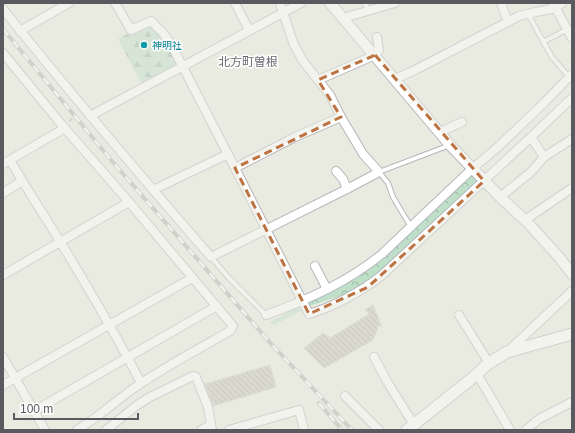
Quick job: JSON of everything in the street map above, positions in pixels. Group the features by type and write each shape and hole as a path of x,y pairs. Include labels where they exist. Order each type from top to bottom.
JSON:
{"main road":[{"path":"410,427 489,363 507,352 572,334"}],"street":[{"path":"20,31 69,3"},
{"path":"115,3 131,30 151,21 164,34 171,44 309,314 334,304 368,287 382,276 572,98"},
{"path":"235,3 249,30"},
{"path":"3,9 88,113 211,257 379,172 363,154 330,95 303,61 294,45 280,3"},
{"path":"88,113 183,66 302,3"},
{"path":"330,3 450,145 472,169 525,220 558,256 572,274"},
{"path":"343,18 369,11 379,5 395,3"},
{"path":"501,3 508,22"},
{"path":"395,79 519,16 557,5 572,38"},
{"path":"318,80 375,55 379,50 377,37"},
{"path":"3,53 232,325 230,331 141,383 78,430"},
{"path":"266,315 302,301 327,289 368,266 472,169 498,148 571,76"},
{"path":"235,168 294,137 341,117"},
{"path":"440,132 462,122"},
{"path":"64,127 7,162 22,181 61,242 141,383"},
{"path":"531,137 544,158"},
{"path":"500,197 531,172 544,158 572,139"},
{"path":"153,190 228,154"},
{"path":"336,171 343,179 347,189"},
{"path":"3,193 22,181"},
{"path":"525,220 572,188"},
{"path":"3,276 129,202"},
{"path":"315,266 327,289"},
{"path":"3,385 192,278"},
{"path":"507,352 572,290"},
{"path":"34,411 217,306"},
{"path":"459,315 489,363"},
{"path":"3,357 45,430"},
{"path":"374,357 410,427"},
{"path":"476,374 510,430"},
{"path":"106,430 142,402 188,377 193,376 196,377 208,407 211,427 201,430"},
{"path":"345,396 379,430"},
{"path":"526,430 539,419 572,402"},
{"path":"228,430 299,410 304,430"}],"lane":[{"path":"364,3 369,11"},
{"path":"528,14 552,57 571,76"},
{"path":"543,42 568,29"},
{"path":"411,227 393,197 388,184 379,172 450,145"},
{"path":"211,257 228,277 266,315"}],"path":[{"path":"64,127 88,113"}],"highlighted area":[{"path":"375,55 484,181 368,287 309,314 235,168 341,117 318,80"}],"green space":[{"path":"151,21 181,62 141,83 118,39"},
{"path":"472,169 484,181 368,287 312,305 274,325 269,323 368,266"}],"building":[{"path":"373,305 382,327 379,325 373,340 324,368 304,348 323,333 330,338 369,314 365,310"},
{"path":"270,365 276,387 213,406 205,384"}],"railway":[{"path":"3,29 111,160 274,347 352,430"},
{"path":"319,403 342,430"}],"place":[{"name":"神明社","path":"144,45"}],"district":[{"name":"北方町曽根","path":"248,62"}]}
